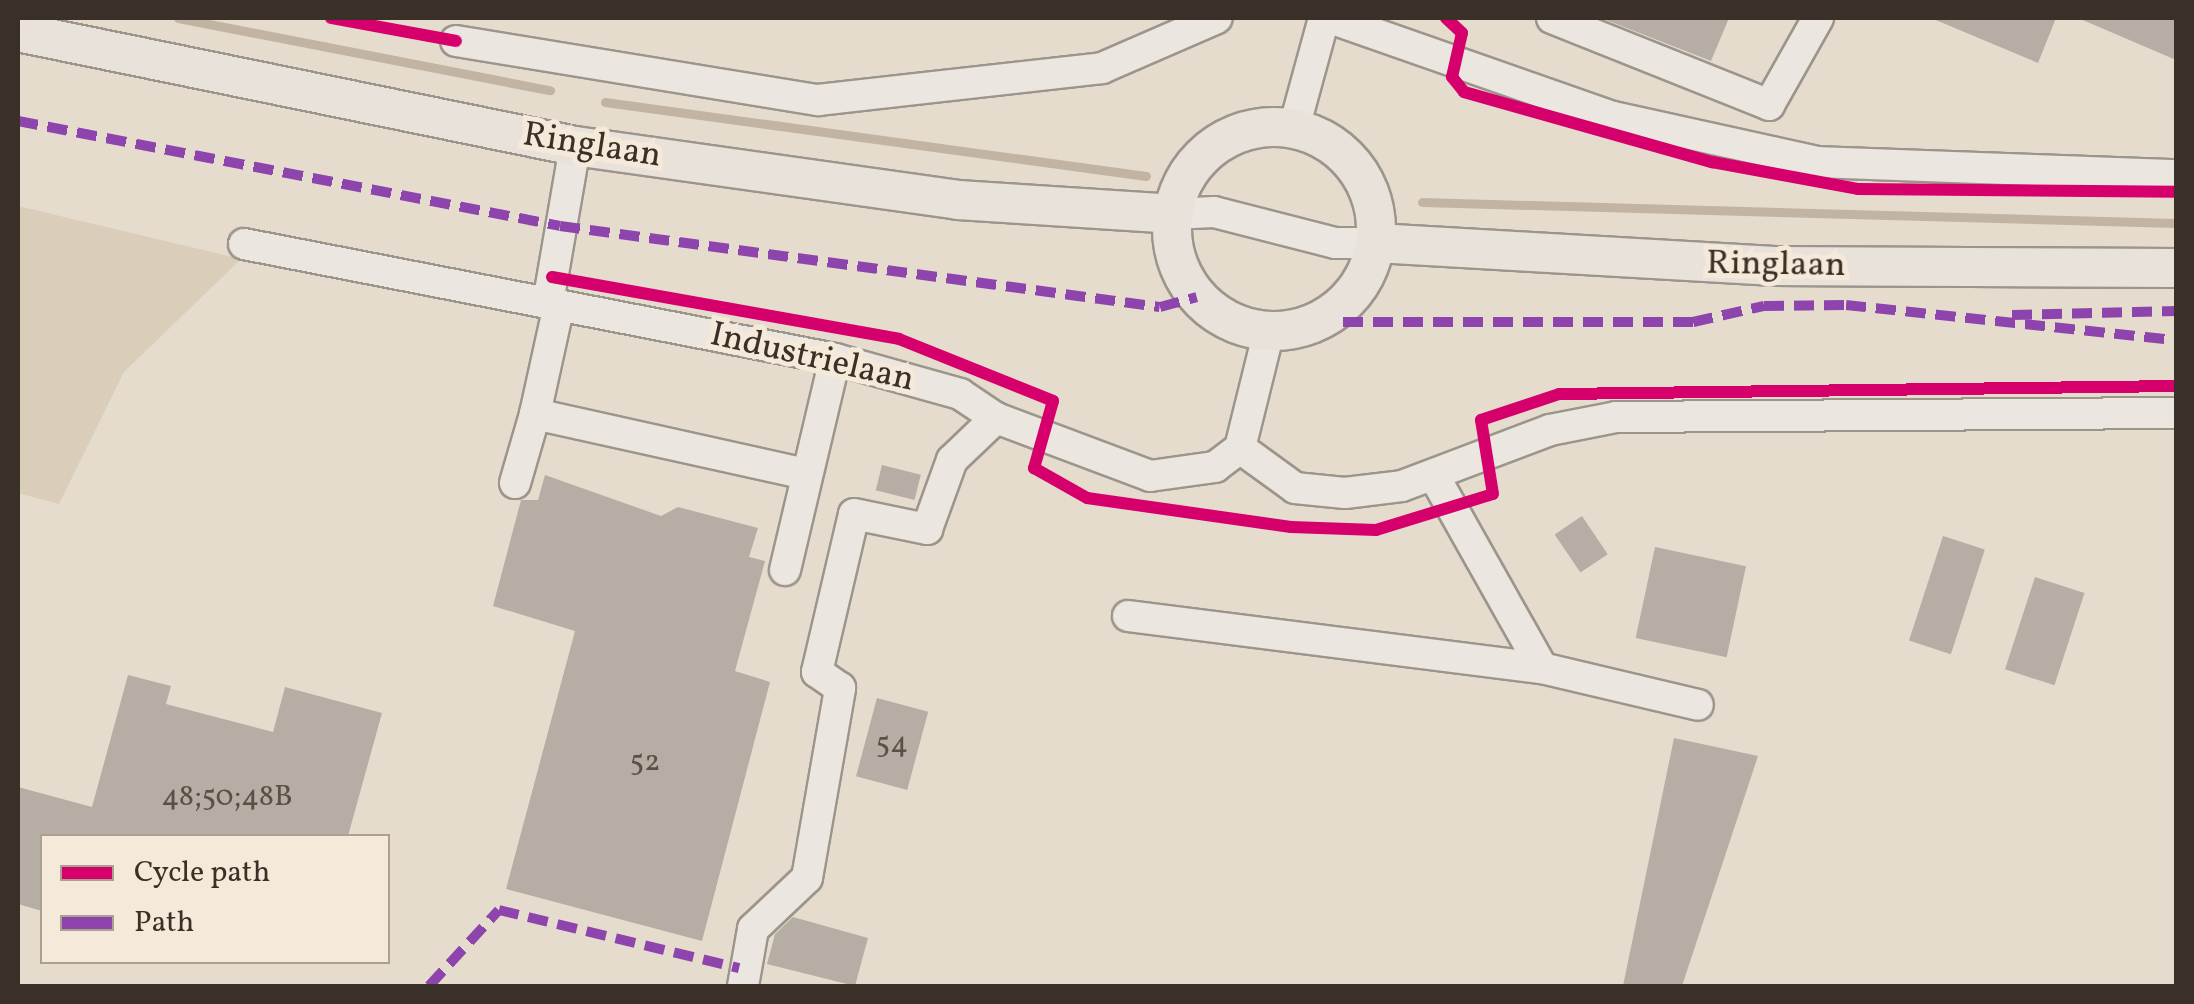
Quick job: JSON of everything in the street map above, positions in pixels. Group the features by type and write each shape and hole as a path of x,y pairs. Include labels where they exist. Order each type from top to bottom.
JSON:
{"main road":[{"name":"Ringlaan","path":"18,32 575,146 958,200 1172,214"},
{"path":"1294,128 1354,164 1372,198 1376,243 1350,298 1328,316 1269,331 1219,315 1197,296 1176,257 1172,214 1200,158 1222,141 1294,128"},
{"name":"Ringlaan","path":"1376,243 1774,266 2176,268"}],"street":[{"path":"456,40 818,100 1102,68 1216,18"},
{"path":"1294,128 1327,18 1614,118 1817,162 2176,174"},
{"path":"1552,18 1769,105 1818,18"},
{"path":"515,482 534,414 554,304 575,146"},
{"path":"1172,214 1214,212 1335,243 1376,243"},
{"name":"Industrielaan","path":"244,244 835,359 960,394 996,418 1150,476 1214,467 1240,448"},
{"path":"1269,331 1240,448 1295,488 1345,493 1434,476 1550,430 1616,417 2176,413"},
{"path":"784,570 835,359"},
{"path":"534,414 806,474"},
{"path":"743,986 753,929 807,878 840,688 817,672 854,514 927,529 952,460 996,418"},
{"path":"1434,476 1542,668"},
{"path":"1128,616 1542,668 1698,705"}],"shaded area":[{"path":"18,206 241,259 124,372 59,504 18,493"}],"building":[{"path":"1601,18 1729,18 1711,61"},
{"path":"1931,18 2056,18 2038,63"},
{"path":"2078,18 2176,18 2176,60"},
{"path":"882,465 921,475 915,500 876,490"},
{"path":"545,475 661,516 678,507 758,528 749,557 765,561 735,671 770,682 702,941 506,889 575,631 493,606 521,500 538,500"},
{"path":"1582,516 1608,554 1580,573 1555,534"},
{"path":"1943,536 1985,550 1951,654 1909,641"},
{"path":"1655,547 1746,566 1727,657 1636,638"},
{"path":"2035,577 2084,593 2054,685 2005,669"},
{"path":"128,675 171,686 166,704 273,732 285,687 382,713 349,834 40,834 40,910 18,904 18,787 92,807"},
{"path":"877,698 928,712 907,790 856,776"},
{"path":"1674,738 1758,756 1682,986 1623,986"},
{"path":"793,917 868,938 855,986 767,964 775,934"}],"waterway":[{"path":"178,18 550,90"},
{"path":"605,102 1146,176"},
{"path":"1422,202 2176,223"}],"marked path":[{"path":"18,121 560,226 1160,307 1197,297"},
{"path":"1343,322 1693,322 1764,306 1846,305 2176,340"},
{"path":"2012,315 2176,311"},
{"path":"429,986 499,910 739,968"}],"cycle path":[{"path":"331,18 456,41"},
{"path":"1446,18 1462,33 1452,77 1464,92 1712,162 1858,189 2176,192"},
{"path":"552,277 899,339 1053,401 1034,468 1087,498 1291,527 1376,530 1493,494 1481,420 1559,394 2176,386"}]}
